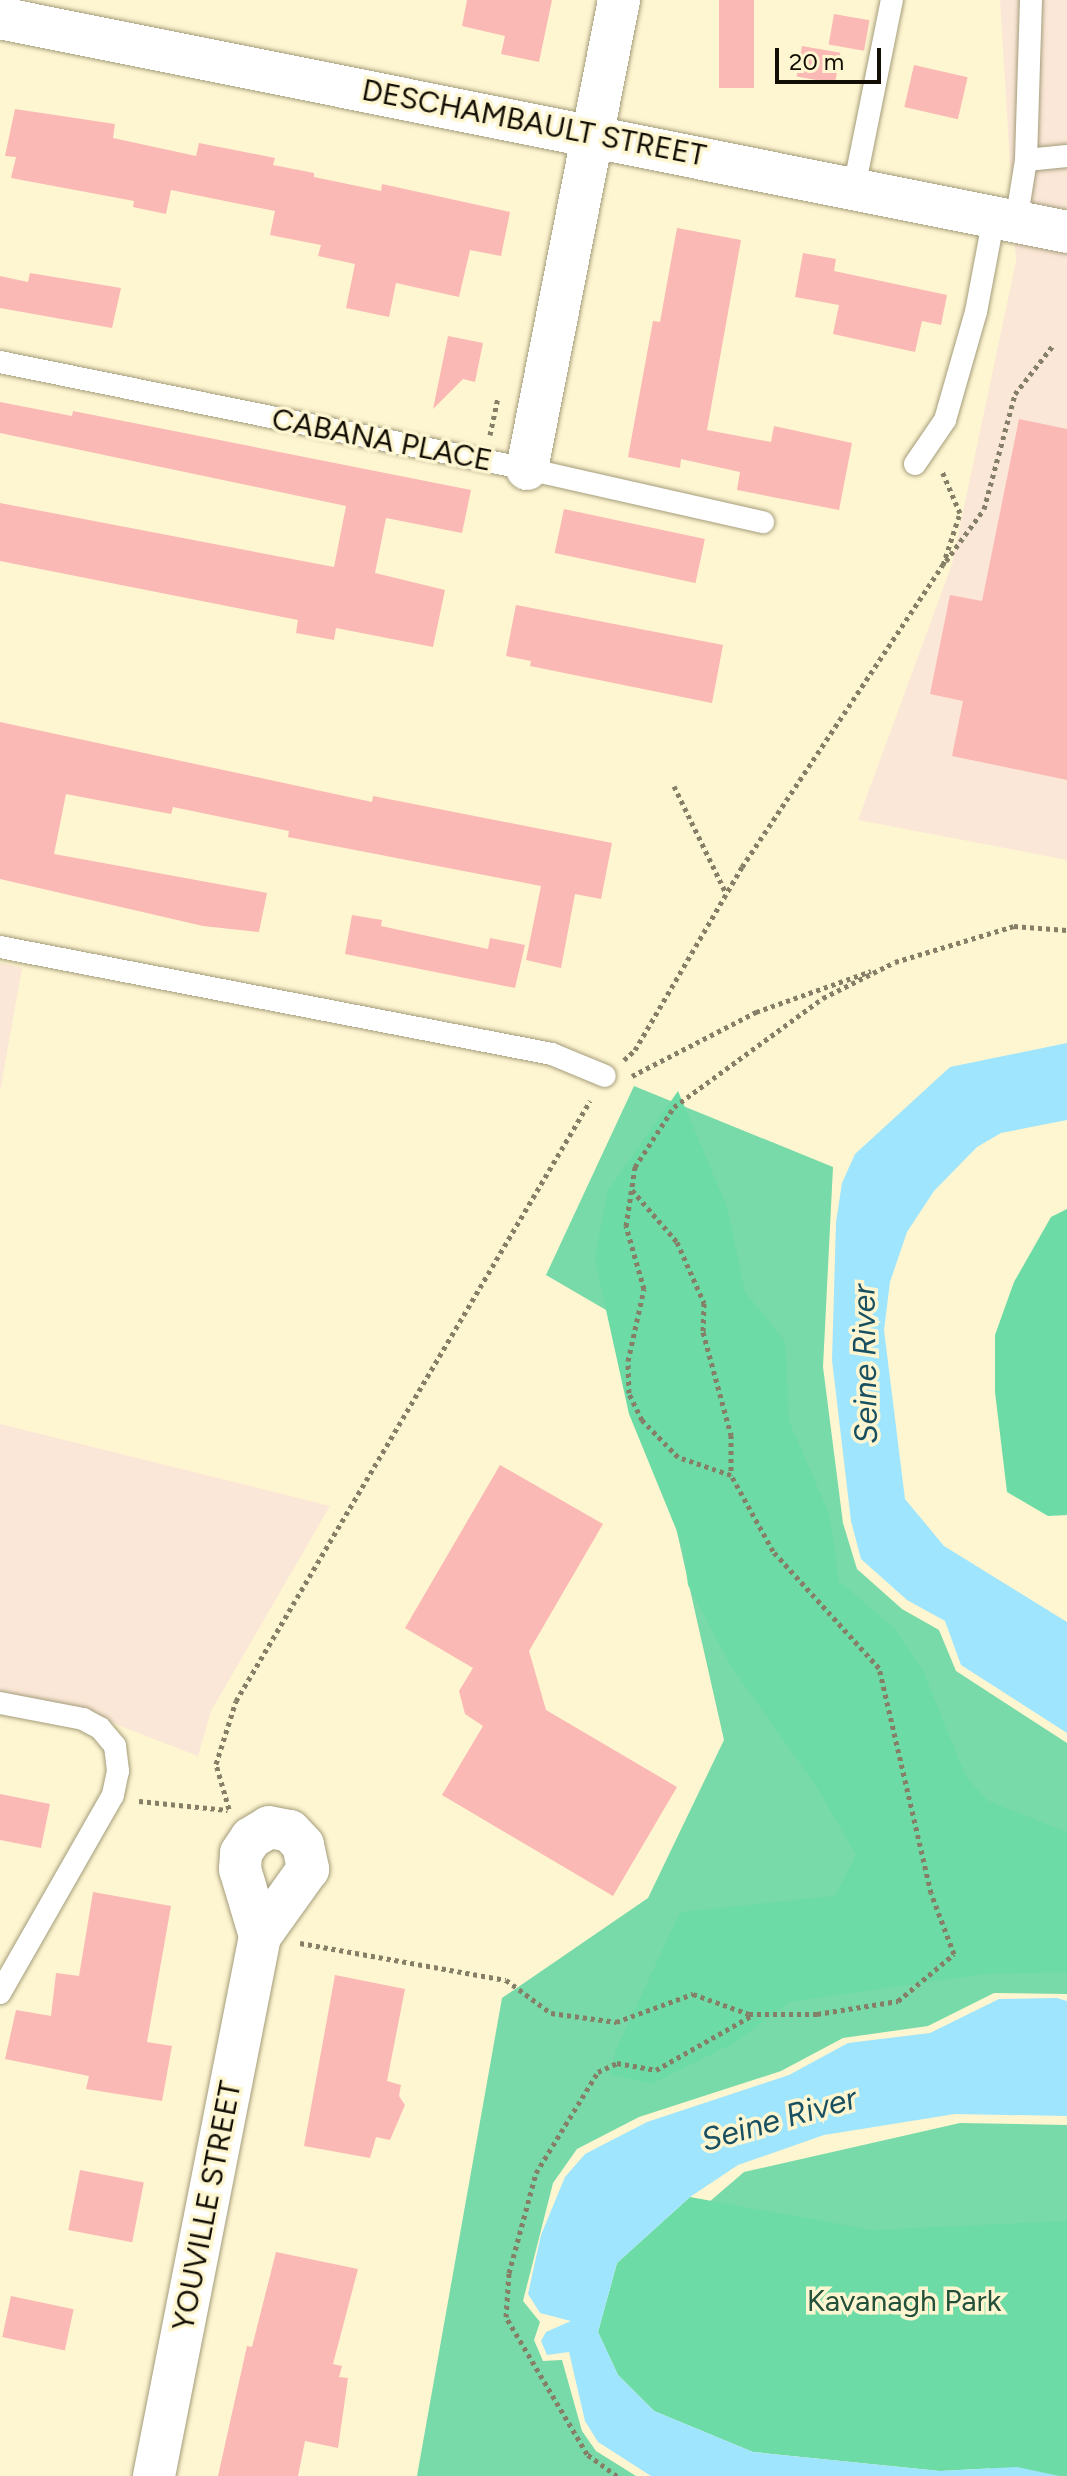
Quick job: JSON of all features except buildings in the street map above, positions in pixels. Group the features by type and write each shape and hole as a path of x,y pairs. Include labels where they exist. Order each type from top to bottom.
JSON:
{"street":[{"path":"527,469 619,0"},
{"name":"DESCHAMBAULT STREET","path":"0,18 591,133 1067,232"},
{"name":"YOUVILLE STREET","path":"154,2476 260,1936 300,1886 308,1869 303,1845 290,1831 269,1827 251,1838 241,1853 240,1869 260,1936"}],"lane":[{"path":"854,188 892,0"},
{"path":"915,464 945,420 976,312 1026,160 1031,0"},
{"path":"1026,160 1067,156"},
{"name":"CABANA PLACE","path":"0,362 527,469 763,522"},
{"path":"0,947 552,1054 605,1076"},
{"path":"0,1703 83,1719 100,1728 115,1746 118,1771 109,1801 0,1993"}],"path":[{"path":"241,1853 216,1764 236,1701 605,1076 635,1050 726,894 943,565 984,509 1015,394 1054,344"},
{"path":"930,442 960,513 943,565"},
{"path":"674,786 726,894"},
{"path":"605,1076 623,1081 756,1012 895,962 1014,926 1067,930"},
{"path":"731,1475 678,1457 642,1420 629,1393 628,1361 644,1289 626,1226 635,1167 687,1093 727,1071 823,998 895,962"},
{"path":"260,1936 506,1980 551,2013 616,2022 693,1994 755,2014 817,2014 898,2001 954,1954 931,1893 879,1668 773,1551 731,1475 731,1435 691,1267 632,1190"},
{"path":"109,1801 172,1801 229,1810"},
{"path":"617,2476 587,2454 506,2317 509,2273 536,2173 598,2072 617,2063 656,2070 755,2014"}],"shaded area":[{"path":"1000,0 1067,0 1067,860 858,820 952,564 1016,261"},
{"path":"0,963 22,968 0,1092"},
{"path":"0,1424 330,1506 211,1711 198,1756 79,1710 0,1695"}],"green space":[{"path":"634,1086 833,1167 823,1367 843,1523 857,1569 902,1609 939,1630 956,1671 1067,1743 1067,1994 994,1993 928,2026 843,2038 781,2071 639,2117 577,2149 553,2183 523,2301 540,2322 534,2340 543,2361 562,2360 582,2431 596,2451 636,2476 417,2476 502,1998 648,1898 724,1740 630,1324 546,1275"},
{"path":"678,1091 727,1207 745,1292 785,1341 789,1421 830,1516 839,1581 894,1628 923,1671 966,1777 988,1801 1067,1832 1067,1972 985,1974 789,2002 734,2043 651,2084 610,2074 616,2050 680,1912 835,1896 856,1855 818,1789 731,1666 688,1585 683,1546 629,1414 595,1260 607,1192"},
{"path":"1067,1209 1067,1515 1048,1516 1007,1492 995,1392 995,1335 1014,1282 1051,1217"},
{"name":"Kavanagh Park","path":"960,2123 1067,2125 1067,2476 1004,2476 629,2271 744,2172"},
{"name":"Kavanagh Park","path":"690,2197 872,2230 1067,2221 1067,2476 1017,2467 940,2471 753,2452 654,2411 618,2375 598,2332 617,2263"}],"water":[{"name":"Seine River","path":"1067,1043 1067,1120 1001,1133 977,1147 934,1191 907,1232 890,1282 884,1330 905,1499 944,1546 1067,1622 1067,1733 961,1665 945,1621 907,1600 861,1559 851,1521 832,1360 836,1222 842,1183 855,1154 950,1067"},
{"name":"Seine River","path":"1057,1998 1067,2001 1067,2116 955,2114 824,2135 738,2165 690,2197 617,2263 598,2332 618,2375 654,2411 753,2452 940,2471 1017,2467 1059,2476 651,2476 598,2442 585,2421 569,2352 547,2355 541,2341 546,2332 571,2321 540,2313 528,2294 541,2235 565,2177 585,2154 647,2122 789,2075 848,2043 930,2033 999,1999"}]}
